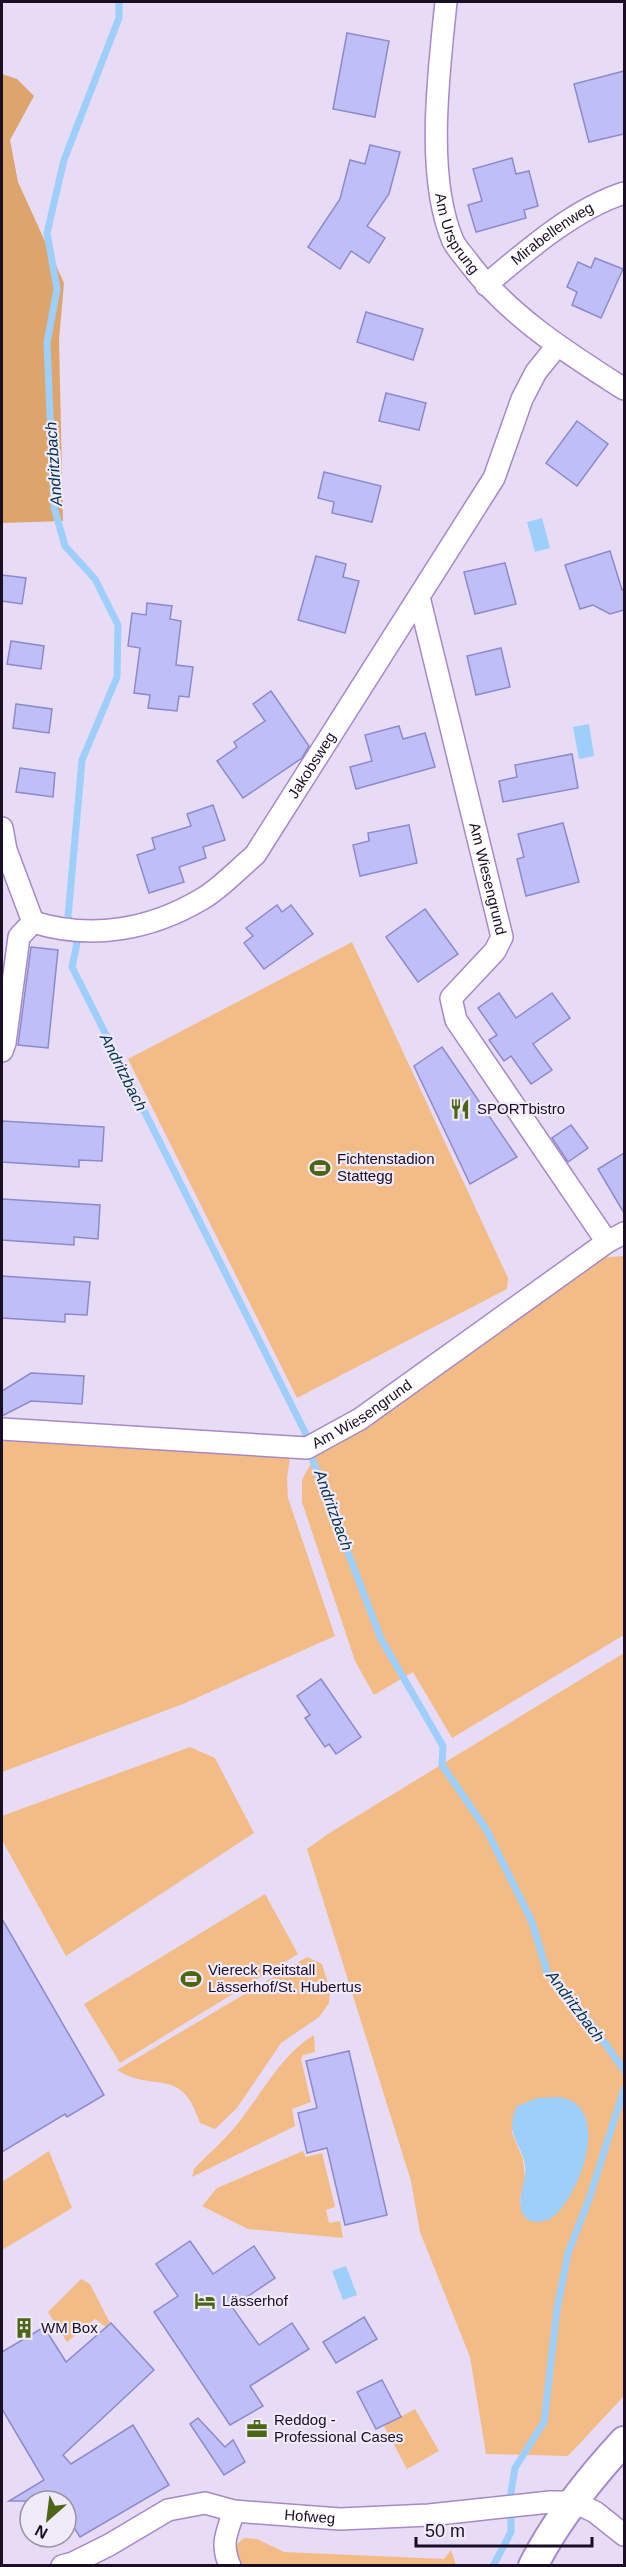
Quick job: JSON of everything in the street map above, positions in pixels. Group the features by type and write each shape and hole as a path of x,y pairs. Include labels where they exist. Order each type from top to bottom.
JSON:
{"main road":[{"path":"533,2565 574,2502 624,2440"}],"street":[{"name":"Am Ursprung","path":"446,2 439,76 437,156 441,201 454,243 486,285 557,346 624,389"},
{"name":"Mirabellenweg","path":"486,285 542,238 610,197 624,193"},
{"name":"Jakobsweg","path":"33,922 55,929 89,933 125,928 162,918 203,898 255,855 494,478 522,399 536,372 557,346"},
{"name":"Am Wiesengrund","path":"2,1429 307,1449 360,1419 616,1237 456,1020 451,998 495,951 502,938 419,597"},
{"path":"2,828 6,850 33,922 20,937 2,1051"},
{"name":"Hofweg","path":"62,2565 73,2563 109,2545 168,2510 205,2503 234,2511 340,2519 429,2515 550,2502 574,2502"},
{"path":"574,2502 595,2512 624,2535"},
{"path":"230,2565 224,2552 224,2541 234,2511"}],"shaded area":[{"path":"2,74 17,79 34,96 10,140 18,182 64,283 59,340 63,521 2,523"},
{"name":"Fichtenstadion Stattegg","path":"352,942 508,1278 507,1289 297,1398 128,1059"},
{"path":"624,1256 624,1635 452,1738 413,1672 374,1695 355,1661 302,1502 302,1480 317,1452 595,1258"},
{"path":"27,1437 290,1457 287,1479 288,1498 335,1636 183,1704 2,1772 2,1442"},
{"path":"624,1653 624,2396 568,2456 486,2454 470,2357 420,2232 411,2181 307,1849 331,1832","holes":["537,2098 564,2098 522,2213 520,2200 525,2177 523,2159 512,2133 517,2107"]},
{"path":"190,1747 215,1758 254,1833 66,1956 2,1840 2,1816"},
{"name":"Viereck Reitstall Lässerhof/St. Hubertus","path":"265,1894 298,1954 120,2063 84,2004"},
{"path":"307,1957 322,1964 330,1990 329,2003 319,2017 281,2043 237,2108 215,2129 200,2123 184,2093 175,2087 130,2077 117,2070"},
{"path":"314,2035 315,2052 303,2055 301,2059 311,2102 292,2109 295,2126 192,2177 194,2169 234,2128 282,2063 302,2043"},
{"path":"49,2151 72,2208 2,2250 2,2182"},
{"path":"303,2151 306,2157 322,2153 335,2207 326,2210 329,2223 340,2221 343,2238 248,2229 202,2206 217,2188"},
{"path":"81,2279 90,2284 110,2323 106,2327 95,2319 67,2342 48,2312"},
{"path":"415,2409 439,2451 407,2469 384,2426"},
{"path":"244,2538 257,2539 284,2552 444,2559 451,2550 456,2565 237,2566 232,2557 236,2545"}],"water":[{"path":"542,518 550,548 535,552 527,522"},
{"path":"589,724 594,756 579,759 573,727"},
{"path":"537,2098 565,2098 579,2107 586,2120 588,2136 581,2173 564,2206 554,2216 536,2222 524,2216 521,2210 525,2166 512,2127 517,2106"},
{"path":"346,2266 357,2295 343,2300 332,2271"}],"building":[{"path":"347,33 389,41 375,117 333,109"},
{"path":"624,71 624,134 589,142 574,84"},
{"path":"370,145 400,152 389,194 367,226 385,238 369,263 351,251 340,269 308,247 340,199 350,160 365,164"},
{"path":"512,158 516,174 529,171 538,206 524,210 526,218 476,232 468,205 482,201 473,169"},
{"path":"595,258 623,269 601,318 572,305 577,292 567,287 578,262 591,268"},
{"path":"366,312 423,329 413,360 357,342"},
{"path":"386,393 426,403 419,430 379,421"},
{"path":"577,421 608,444 577,486 546,463"},
{"path":"324,472 381,486 372,522 332,513 334,502 318,498"},
{"path":"610,551 622,590 624,589 624,610 610,614 593,605 580,609 565,565"},
{"path":"316,556 346,564 343,577 359,581 345,633 298,620"},
{"path":"505,563 516,604 475,614 464,572"},
{"path":"2,575 26,578 22,604 2,601"},
{"path":"147,603 172,606 170,619 181,621 176,665 193,667 189,697 179,696 177,711 148,708 150,695 134,693 140,648 128,646 132,613 146,615"},
{"path":"11,641 44,646 41,669 7,664"},
{"path":"501,648 510,687 476,695 467,656"},
{"path":"271,691 309,746 302,758 243,798 217,761 237,747 234,742 265,721 253,704"},
{"path":"16,704 52,709 49,733 13,728"},
{"path":"399,726 403,739 425,733 435,767 356,789 350,767 372,761 365,735"},
{"path":"572,754 578,788 503,802 499,781 517,777 515,765"},
{"path":"20,768 55,773 53,797 16,792"},
{"path":"213,805 225,840 203,847 206,858 179,867 184,882 149,893 137,855 155,849 152,838 191,826 187,814"},
{"path":"563,823 579,882 526,896 517,859 524,857 518,834"},
{"path":"409,825 417,863 360,876 353,845 369,841 368,833"},
{"path":"277,905 282,912 291,905 313,934 264,969 244,943 253,936 246,928"},
{"path":"425,909 458,954 418,982 386,937"},
{"path":"31,947 58,950 48,1048 18,1045"},
{"path":"499,993 516,1018 552,993 570,1018 533,1044 552,1070 531,1084 511,1056 504,1061 489,1040 497,1035 478,1008"},
{"name":"SPORTbistro","path":"442,1047 517,1157 470,1184 414,1066"},
{"path":"2,1121 104,1127 102,1161 79,1160 79,1167 2,1162"},
{"path":"571,1125 588,1148 568,1162 552,1138"},
{"path":"624,1153 624,1213 598,1169"},
{"path":"2,1199 100,1205 98,1239 74,1237 74,1245 2,1240"},
{"path":"2,1276 90,1282 87,1315 65,1314 65,1322 2,1318"},
{"path":"31,1373 84,1376 82,1404 31,1401 2,1416 2,1391"},
{"path":"321,1679 361,1737 336,1754 329,1744 325,1747 305,1718 310,1715 297,1696"},
{"path":"2,1919 104,2095 67,2117 65,2114 2,2152"},
{"path":"349,2051 387,2215 345,2225 327,2148 307,2153 298,2113 317,2108 306,2061"},
{"name":"Lässerhof","path":"190,2241 213,2274 254,2246 275,2278 232,2307 259,2345 292,2323 309,2349 250,2386 263,2406 230,2425 154,2312 178,2296 156,2264"},
{"path":"364,2317 377,2339 336,2363 323,2342"},
{"path":"111,2323 154,2370 63,2455 71,2464 133,2425 169,2485 80,2537 78,2534 78,2489 29,2489 44,2480 2,2409 2,2352 44,2327 66,2362"},
{"path":"382,2380 401,2417 376,2429 357,2392"},
{"path":"198,2418 225,2447 233,2440 245,2462 224,2475 190,2424"},
{"path":"18,2496 18,2501 9,2501"}],"waterway":[{"name":"Andritzbach","path":"119,2 119,18 64,160 47,233 57,289 47,343 54,507 65,546 95,579 118,625 117,677 82,760 68,917 77,943 72,967 305,1432 313,1461 381,1639 443,1746 442,1765 486,1829 532,1922 547,1972 587,2018 624,2070"},
{"name":"Andritzbach","path":"493,2566 511,2532 511,2492 515,2468 544,2422 557,2309 568,2253 589,2199 624,2089"}],"place":[{"name":"SPORTbistro","path":"460,1109"},
{"name":"Fichtenstadion Stattegg","path":"320,1168"},
{"name":"Viereck Reitstall Lässerhof/St. Hubertus","path":"191,1979"},
{"name":"Lässerhof","path":"205,2301"},
{"name":"WM Box","path":"24,2328"},
{"name":"Reddog - Professional Cases","path":"257,2429"}]}
